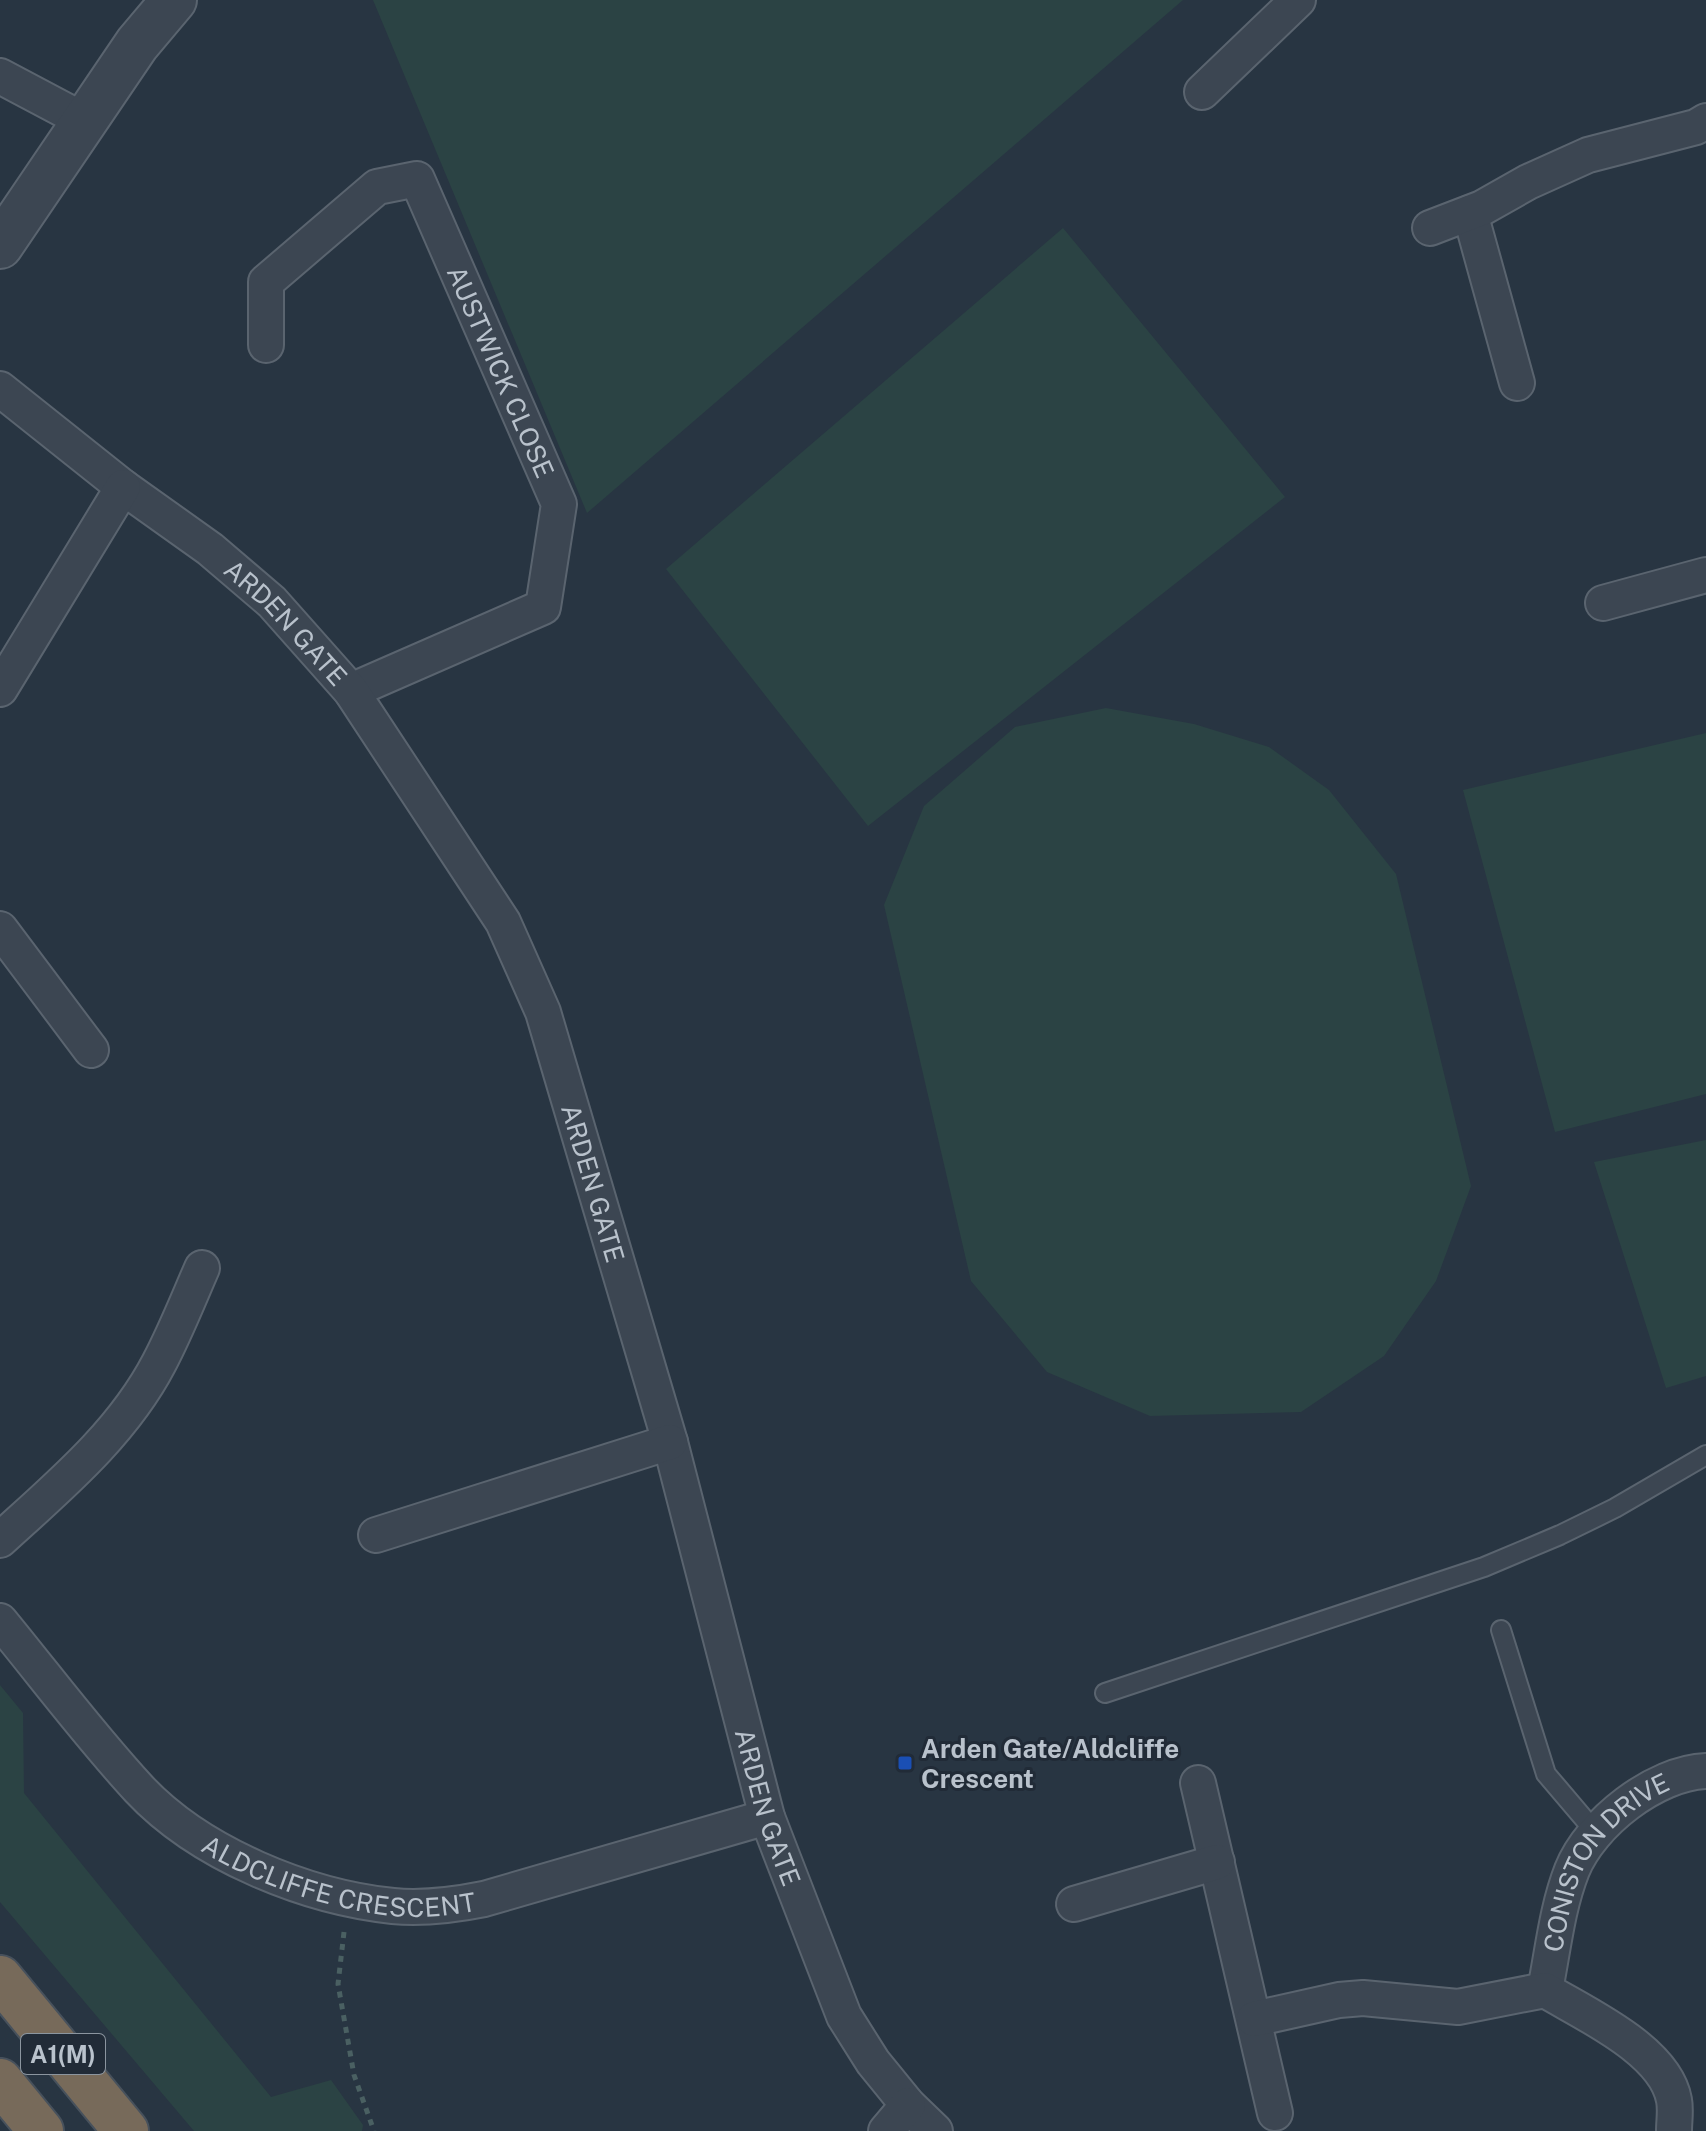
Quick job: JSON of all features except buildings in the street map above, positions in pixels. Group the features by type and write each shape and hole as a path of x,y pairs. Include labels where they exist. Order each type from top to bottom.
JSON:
{"highway":[{"name":"A1(M)","path":"0,1978 126,2131"},
{"name":"A1(M)","path":"0,2081 41,2131"}],"street":[{"path":"0,246 83,120 137,44 174,0"},
{"path":"1202,92 1298,0"},
{"path":"0,76 83,120"},
{"path":"1430,228 1470,213 1588,155 1696,127 1706,121"},
{"name":"AUSTWICK CLOSE","path":"266,345 266,282 377,187 417,179 559,504 543,607 351,691"},
{"path":"1470,213 1517,383"},
{"name":"ARDEN GATE","path":"0,389 123,487 210,549 272,602 351,691 503,922 543,1012 670,1442 767,1817 844,2016 873,2062 908,2105 935,2131"},
{"path":"0,689 123,487"},
{"path":"1603,603 1706,575"},
{"path":"0,929 91,1050"},
{"path":"0,1540 80,1466 128,1410 159,1365 202,1268"},
{"path":"376,1535 670,1442"},
{"name":"ALDCLIFFE CRESCENT","path":"0,1621 140,1791 187,1830 233,1858 289,1881 347,1899 396,1906 449,1905 484,1899 767,1817"},
{"name":"CONISTON DRIVE","path":"1545,1990 1562,1898 1573,1866 1597,1834 1635,1797 1664,1781 1706,1771"},
{"path":"1198,1783 1275,2113"},
{"path":"1074,1904 1217,1862"},
{"name":"CONISTON DRIVE","path":"1254,2019 1339,2000 1363,1998 1458,2007 1545,1990 1613,2031 1654,2062 1668,2081 1675,2101 1674,2131"},
{"path":"886,2131 908,2105"}],"lane":[{"path":"1105,1693 1484,1567 1615,1508 1706,1455"},
{"path":"1501,1630 1546,1774 1597,1834"}],"path":[{"path":"347,1899 338,1984 354,2075 374,2131"}],"green space":[{"path":"373,0 1183,0 587,513"},
{"path":"1063,228 1285,497 868,826 666,569"},
{"path":"1106,708 1194,724 1269,747 1329,790 1396,874 1471,1186 1436,1281 1384,1356 1301,1412 1150,1416 1047,1372 971,1281 884,905 924,806 1015,727"},
{"path":"1706,733 1706,1094 1555,1132 1463,790"},
{"path":"1706,1140 1706,1376 1666,1388 1594,1162"},
{"path":"0,1685 23,1713 24,1793 271,2097 331,2080 363,2125 362,2131 194,2131 0,1902"}],"place":[{"name":"Arden Gate/Aldcliffe Crescent","path":"905,1763"}]}
